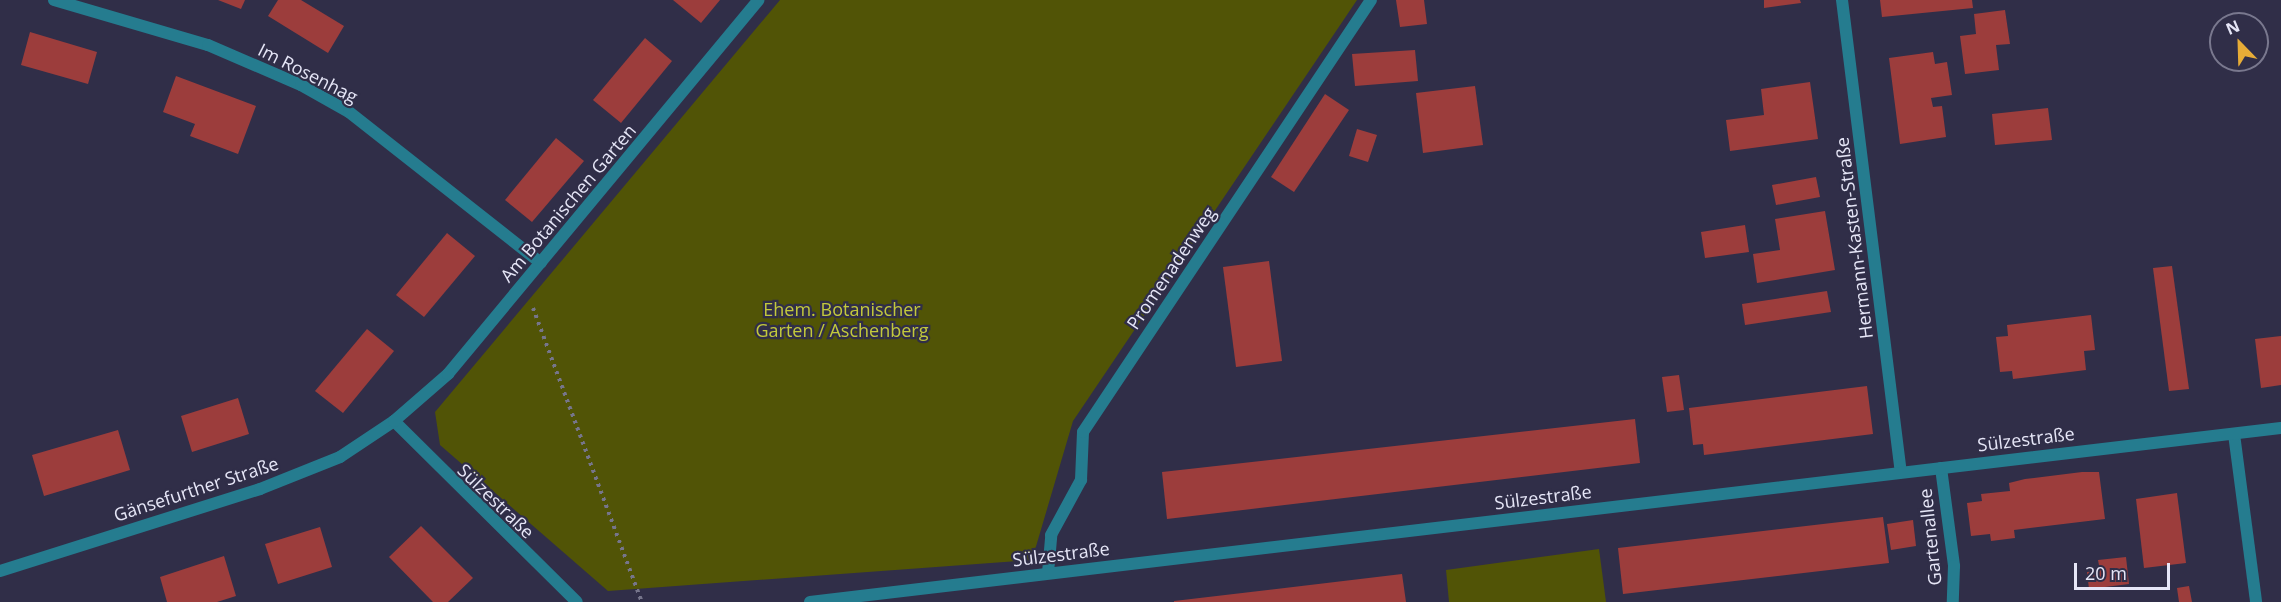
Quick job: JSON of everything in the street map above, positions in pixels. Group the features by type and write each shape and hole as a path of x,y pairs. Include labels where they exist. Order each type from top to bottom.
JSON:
{"street":[{"name":"Im Rosenhag","path":"54,0 208,45 310,90 349,111 542,263"},
{"name":"Am Botanischen Garten","path":"394,421 435,388 524,285 759,0"},
{"name":"Promenadenweg","path":"1048,573 1051,535 1081,480 1083,432 1371,0"},
{"name":"Hermann-Kasten-Straße","path":"1842,0 1901,472"},
{"name":"Sülzestraße","path":"394,421 421,452 576,602"},
{"name":"Gänsefurther Straße","path":"0,570 260,489 340,457 394,421"},
{"name":"Sülzestraße","path":"810,602 2281,428"},
{"path":"2234,434 2256,602"},
{"name":"Gartenallee","path":"1941,468 1954,566 1953,602"}],"path":[{"path":"524,285 642,602"}],"green space":[{"name":"Ehem. Botanischer Garten / Aschenberg","path":"780,0 1357,0 1073,421 1032,560 608,591 440,445 435,412"},
{"path":"1599,549 1606,602 1449,602 1446,570"}],"building":[{"path":"218,0 245,0 241,9"},
{"path":"278,0 301,0 344,26 328,53 268,16"},
{"path":"673,0 720,0 701,23"},
{"path":"1396,0 1424,0 1427,24 1400,27"},
{"path":"1764,0 1800,0 1801,3 1764,8"},
{"path":"1880,0 1972,0 1973,8 1882,17"},
{"path":"2005,10 2010,44 1996,45 1999,70 1965,74 1960,36 1976,34 1974,14"},
{"path":"30,32 97,52 88,84 21,65"},
{"path":"645,38 672,61 621,123 593,100"},
{"path":"1415,50 1418,81 1355,86 1352,54"},
{"path":"1933,52 1935,64 1947,62 1952,95 1931,98 1933,107 1942,106 1946,137 1900,144 1889,58"},
{"path":"176,76 256,106 238,154 190,136 195,124 163,112"},
{"path":"1810,82 1818,139 1730,151 1726,120 1764,115 1761,89"},
{"path":"1475,86 1483,145 1423,153 1416,93"},
{"path":"1325,94 1349,110 1294,192 1271,177"},
{"path":"2048,108 2052,140 1995,145 1992,114"},
{"path":"1357,129 1377,135 1368,162 1349,156"},
{"path":"556,138 584,161 532,222 505,200"},
{"path":"1816,177 1820,197 1776,205 1772,185"},
{"path":"1825,211 1835,270 1757,283 1753,254 1780,250 1775,219"},
{"path":"1745,225 1749,252 1705,258 1701,232"},
{"path":"447,233 475,256 424,317 396,295"},
{"path":"1269,261 1282,361 1236,367 1223,267"},
{"path":"2172,266 2189,389 2169,391 2153,268"},
{"path":"1827,291 1831,312 1745,325 1742,304"},
{"path":"2091,315 2095,350 2084,351 2086,370 2013,379 2012,371 2000,372 1996,337 2008,336 2007,325"},
{"path":"367,329 394,351 343,413 315,391"},
{"path":"2281,336 2281,385 2261,388 2255,339"},
{"path":"1679,375 1684,410 1667,412 1662,377"},
{"path":"1867,386 1873,434 1704,455 1703,444 1693,445 1689,408"},
{"path":"238,398 249,434 192,452 181,416"},
{"path":"1635,419 1640,463 1167,519 1162,472"},
{"path":"118,430 130,470 44,496 32,455"},
{"path":"2099,472 2105,519 2014,530 2015,538 1991,541 1990,534 1971,536 1967,503 1982,501 1981,494 2010,491 2009,483 2025,479"},
{"path":"2177,493 2186,563 2144,568 2136,499"},
{"path":"1883,517 1889,563 1623,594 1618,548"},
{"path":"1913,520 1916,546 1891,550 1887,524"},
{"path":"421,526 473,578 448,602 433,602 389,557"},
{"path":"320,527 332,567 278,584 265,544"},
{"path":"224,556 236,596 217,602 167,602 160,577"},
{"path":"2126,557 2129,584 2089,589 2087,572 2100,571 2098,560"},
{"path":"1402,574 1406,602 1174,602 1174,601"},
{"path":"2189,586 2192,602 2179,602 2177,588"}]}
